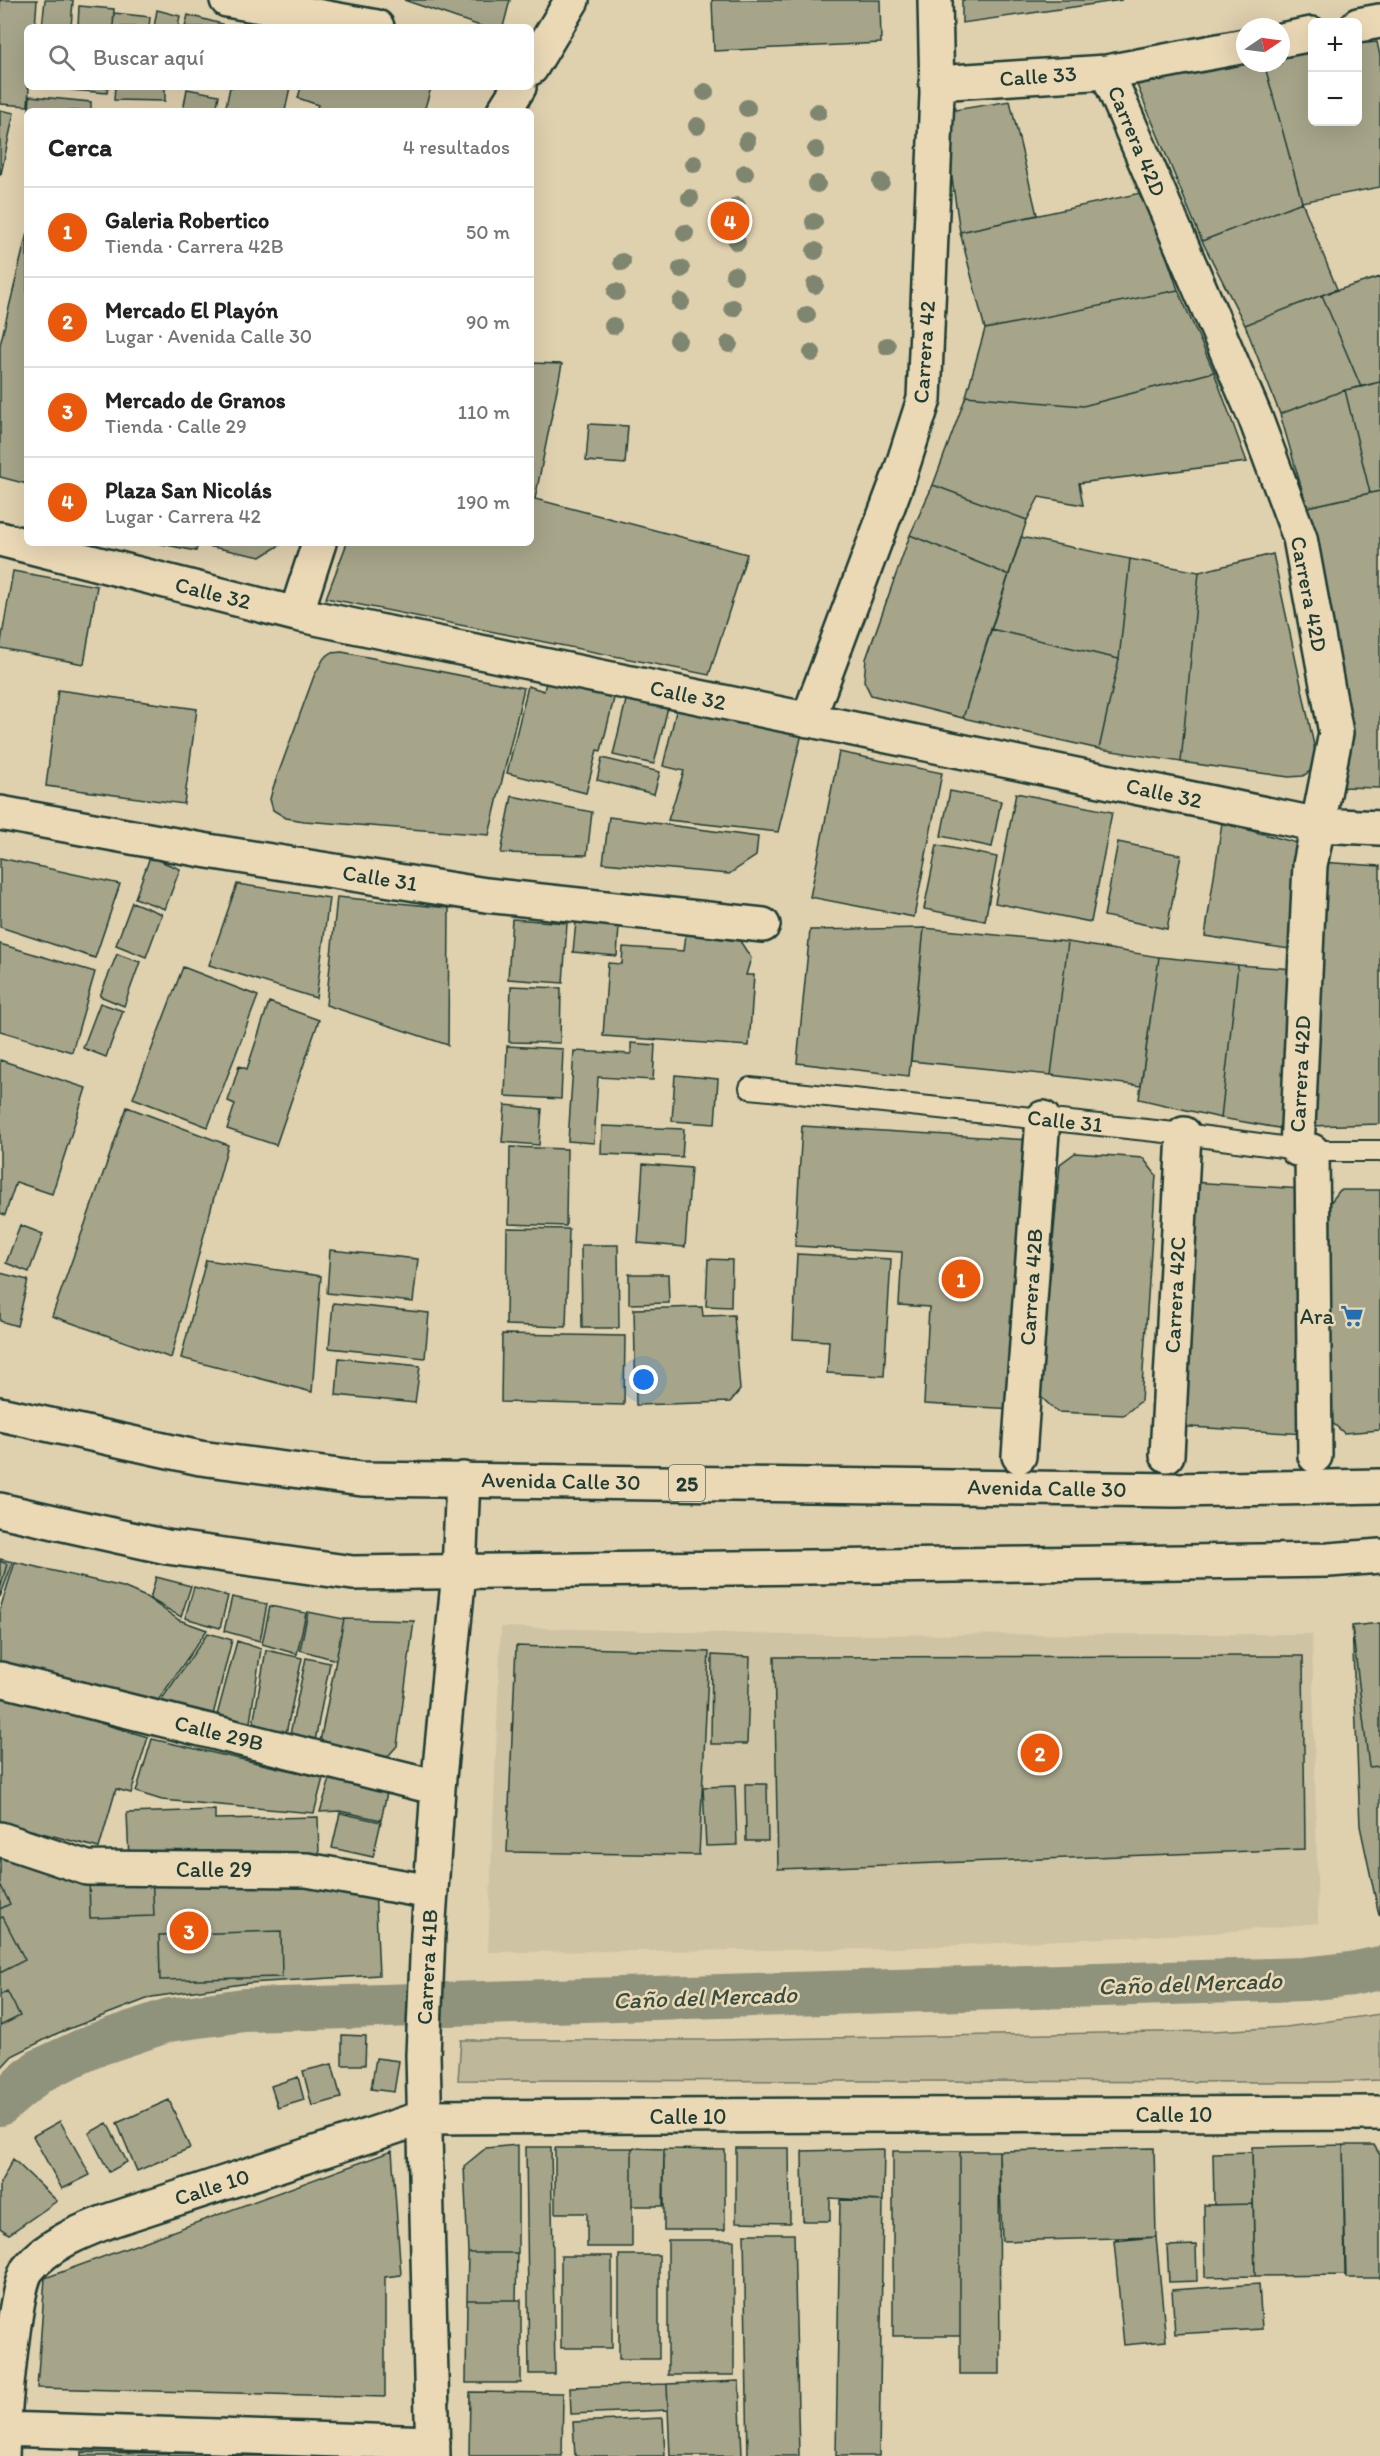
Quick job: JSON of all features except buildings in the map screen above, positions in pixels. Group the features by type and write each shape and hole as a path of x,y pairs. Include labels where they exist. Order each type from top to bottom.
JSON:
{"main road":[{"path":"227,0 360,24"},
{"path":"534,63 572,0"},
{"name":"Carrera 42","path":"808,720 900,474 924,399 936,83 934,0"},
{"path":"1362,25 1380,21"},
{"path":"1290,38 1308,35"},
{"name":"Calle 33","path":"936,83 1107,72 1236,48"},
{"name":"Carrera 42D","path":"1107,72 1255,417 1300,538 1336,733 1310,865 1304,1150 1315,1456"},
{"path":"506,108 517,90"},
{"name":"Calle 32","path":"0,539 24,545"},
{"name":"Calle 32","path":"28,546 296,614 1319,825 1380,828"},
{"path":"296,614 319,546"},
{"name":"Calle 31","path":"0,813 208,851 486,895 763,925"},
{"name":"Carrera 42B","path":"1019,1456 1043,1118"},
{"name":"Carrera 42C","path":"1167,1455 1184,1134"},
{"name":"Avenida Calle 30","path":"0,1414 200,1458 362,1479 1175,1490 1380,1486"},
{"name":"Carrera 41B","path":"433,2450 423,2055 438,1788 459,1572 463,1479"},
{"path":"0,1510 167,1547 342,1571 459,1572 1329,1560 1380,1556"},
{"name":"Calle 29B","path":"0,1679 438,1788"},
{"name":"Calle 29","path":"0,1839 87,1869 307,1870 431,1892"},
{"name":"Calle 10","path":"3,2442 17,2304 26,2270 47,2250 79,2232 111,2220 425,2118 1380,2113"},
{"path":"3,2442 433,2450"}],"lane":[{"name":"Calle 31","path":"750,1088 1043,1118 1304,1150 1380,1151"}],"shaded area":[{"path":"501,1627 788,1635 1312,1634 1318,1923 1211,1933 875,1949 488,1952"},
{"path":"1380,2014 1380,2080 1329,2082 458,2080 461,2040 717,2040 1213,2031 1286,2027"}],"waterway":[{"name":"Caño del Mercado","path":"0,2104 39,2071 95,2045 169,2020 244,2010 1304,1979 1380,1968"}],"place":[{"name":"Plaza San Nicolás","path":"730,221"},
{"name":"Galeria Robertico","path":"961,1279"},
{"name":"Ara","path":"1352,1316"},
{"name":"Mercado El Playón","path":"1040,1753"},
{"name":"Mercado de Granos","path":"189,1931"}]}
